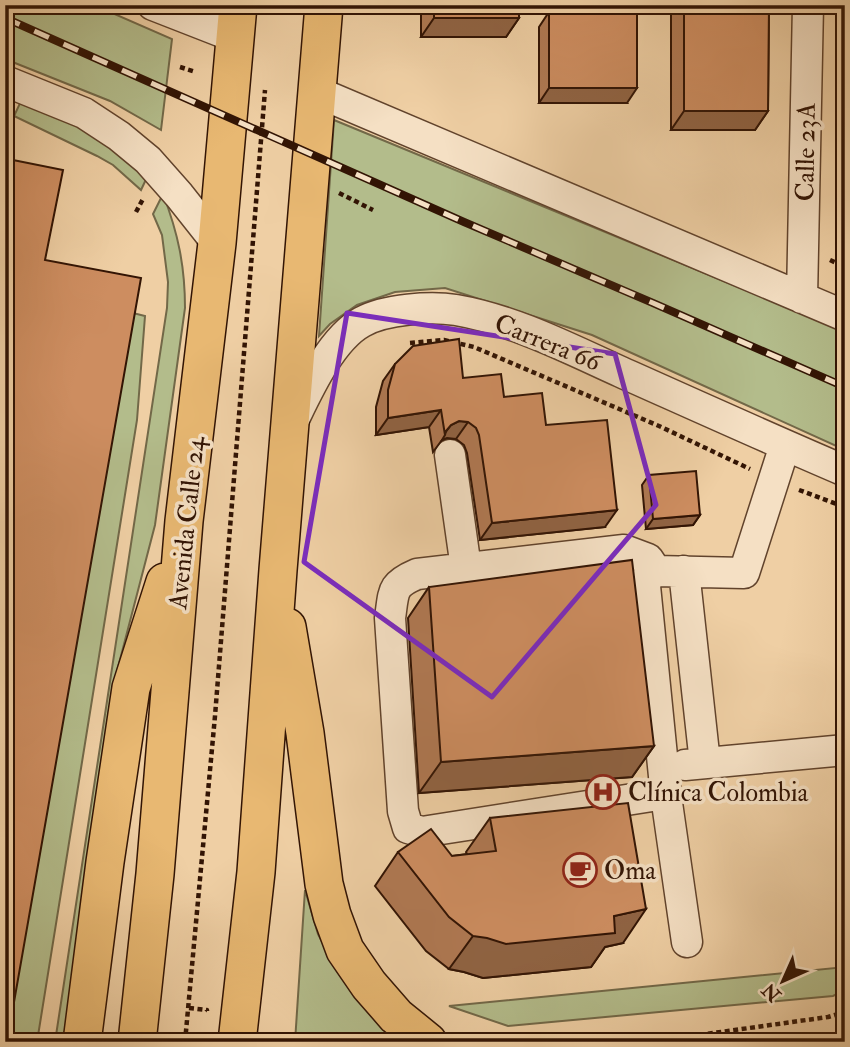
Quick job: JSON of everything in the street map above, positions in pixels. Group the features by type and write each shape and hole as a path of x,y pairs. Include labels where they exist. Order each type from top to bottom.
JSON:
{"main road":[{"path":"237,1042 256,872 324,5"},
{"name":"Avenida Calle 24","path":"137,1042 155,874 184,521 217,243 236,21"},
{"path":"82,1042 131,688 184,521"},
{"path":"278,570 305,733 324,884 332,915 345,950 369,985 397,1016 428,1042"}],"street":[{"path":"153,5 236,21"},
{"name":"Calle 23A","path":"802,298 808,5"},
{"path":"5,81 83,113 119,136 148,160 217,243"},
{"path":"317,92 845,316"},
{"name":"Carrera 66","path":"289,428 330,354 345,336 362,322 411,309 453,310 492,318 552,342 845,471"},
{"path":"687,942 665,781 645,586 648,578 670,571 744,573 785,445"},
{"path":"450,455 466,568"},
{"path":"670,571 624,550 418,574 402,581 394,591 390,618 403,811 408,828 422,832 652,796 665,781 705,763 845,750"},
{"path":"670,571 705,763"}],"path":[{"path":"180,67 196,72"},
{"path":"185,1042 215,716 266,82"},
{"path":"335,191 373,210"},
{"path":"410,343 444,340 474,347 659,426 773,480 845,507"},
{"path":"189,1008 207,1010 206,1021"},
{"path":"649,1042 828,1017 845,1012"}],"highlighted area":[{"path":"347,313 615,354 656,505 492,697 304,562"}],"green space":[{"path":"5,5 94,5 172,39 161,130 110,101 5,59"},
{"path":"22,99 89,130 149,173 141,190 113,165 14,116"},
{"path":"334,120 845,331 845,450 592,335 445,288 395,292 357,305 330,324 319,336"},
{"path":"163,194 180,250 185,308 155,525 116,675 69,1042 55,1042 167,308 168,282 162,235 153,214"},
{"path":"125,311 145,316 137,420 37,1042 5,1042"},
{"path":"305,890 318,934 338,972 401,1042 295,1042"},
{"path":"845,967 845,990 833,996 508,1026 449,1006"}],"building":[{"path":"434,5 519,5 519,18 434,18"},
{"path":"684,5 769,5 768,111 684,111"},
{"path":"549,12 637,12 637,88 549,88"},
{"path":"8,159 63,170 45,260 141,278 5,1042 5,174"},
{"path":"459,339 463,378 501,374 504,397 542,393 546,425 607,420 617,510 492,523 476,428 468,422 459,421 451,425 445,435 441,410 388,418 388,390 395,364 413,346"},
{"path":"696,471 700,515 653,519 649,475"},
{"path":"632,560 654,746 441,762 429,587"},
{"path":"628,803 646,909 614,916 615,933 506,944 473,936 449,917 398,852 431,829 452,856 496,851 490,818"}],"railway":[{"path":"5,18 464,222 845,387"}],"place":[{"name":"Clínica Colombia","path":"603,792"},
{"name":"Oma","path":"580,870"}]}
